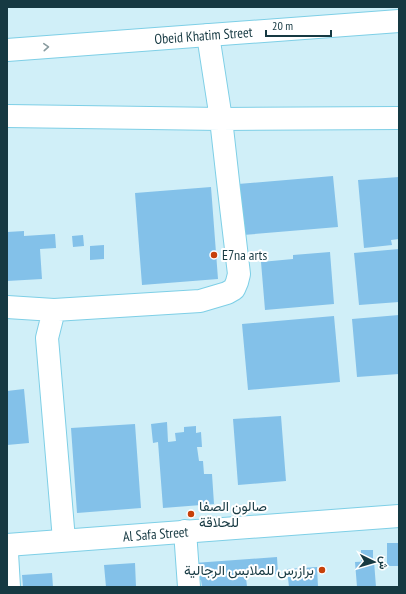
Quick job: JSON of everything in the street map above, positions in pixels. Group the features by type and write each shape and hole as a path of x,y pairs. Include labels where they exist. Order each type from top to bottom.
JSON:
{"street":[{"name":"Obeid Khatim Street","path":"7,50 399,21"},
{"path":"7,307 54,310 200,301 227,293 234,289 239,274 228,190 221,119 208,36"},
{"path":"7,116 221,119 399,118"},
{"path":"54,310 47,338 64,540"},
{"name":"Al Safa Street","path":"7,544 399,516"},
{"path":"185,532 189,587"},
{"path":"7,553 9,587"}],"building":[{"path":"333,176 338,227 243,235 238,184"},
{"path":"399,177 399,239 391,240 392,245 364,248 358,180"},
{"path":"211,187 218,279 142,285 135,193"},
{"path":"24,231 24,236 55,234 56,248 40,249 42,279 7,281 7,232"},
{"path":"83,235 84,246 73,247 72,236"},
{"path":"104,245 104,259 90,260 90,246"},
{"path":"399,249 399,302 359,305 354,253"},
{"path":"330,252 334,304 265,310 261,262 293,259 293,255"},
{"path":"399,315 399,374 357,377 352,319"},
{"path":"334,316 340,382 248,390 242,324"},
{"path":"24,389 29,443 7,445 7,391"},
{"path":"281,416 286,481 238,485 233,419"},
{"path":"167,422 168,442 176,441 175,433 184,432 184,427 196,426 196,433 201,432 202,447 197,447 199,461 203,461 204,474 212,474 214,504 163,508 158,442 153,443 151,424"},
{"path":"135,424 141,508 77,513 71,428"},
{"path":"387,543 399,543 399,566 387,566"},
{"path":"361,550 373,550 373,561 361,561"},
{"path":"277,557 278,574 246,577 247,587 202,587 201,580 196,581 194,563"},
{"path":"374,561 376,587 357,587 355,562"},
{"path":"135,563 136,587 106,587 104,565"},
{"path":"317,567 318,587 289,587 287,569"},
{"path":"52,573 53,587 23,587 22,575"}],"place":[{"name":"E7na arts","path":"214,255"},
{"name":"صالون الصفا للحلاقة","path":"191,514"},
{"name":"برازرس للملابس الرجالية","path":"322,570"}]}
